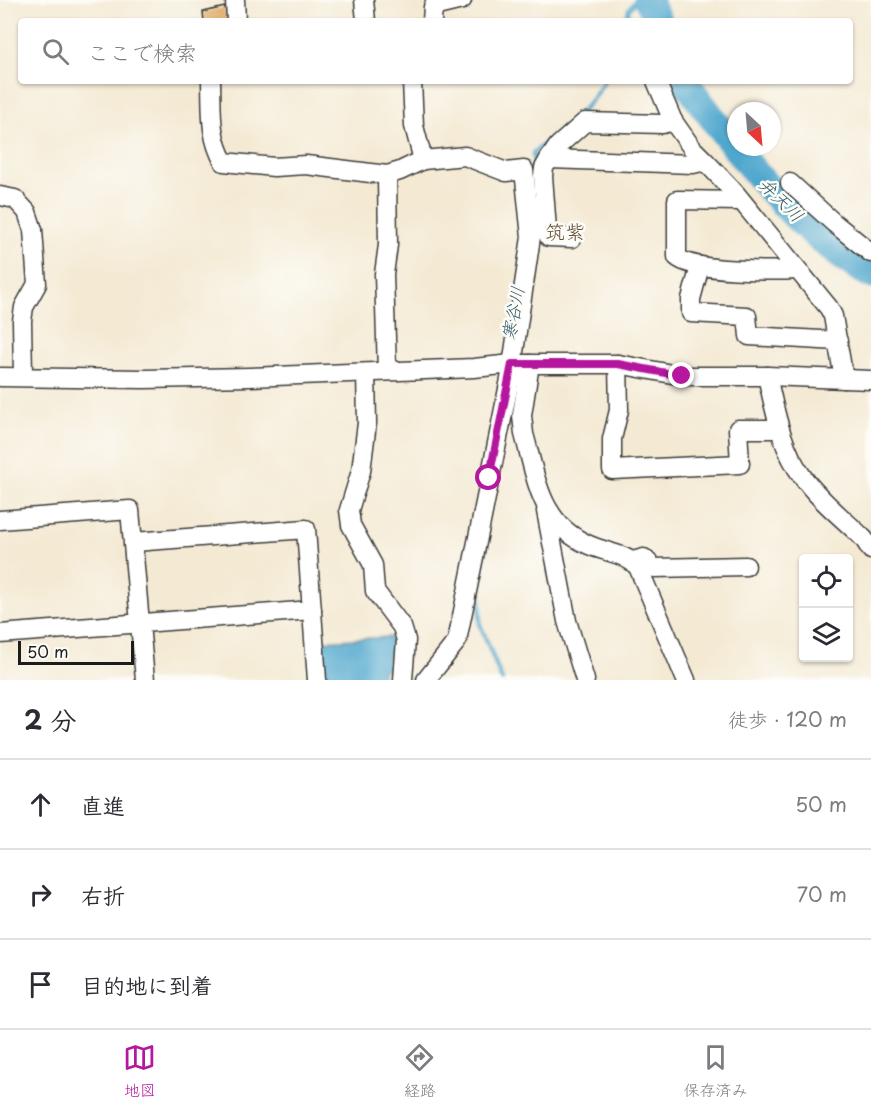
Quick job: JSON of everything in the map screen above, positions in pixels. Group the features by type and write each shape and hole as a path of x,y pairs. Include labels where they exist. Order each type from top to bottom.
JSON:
{"street":[{"path":"235,0 236,18"},
{"path":"364,0 366,18"},
{"path":"432,18 433,6 462,0"},
{"path":"212,84 212,130 217,150 224,162 274,167 306,165 387,175 423,160 465,156 506,172 524,170 531,237 523,365 522,424 545,506 567,621 585,680"},
{"path":"412,84 414,126 423,160"},
{"path":"657,84 674,121 692,148 741,201 829,308 833,316 844,379"},
{"path":"572,238 549,237 547,230 544,168 558,146 585,122 663,124 674,121"},
{"path":"549,159 693,164 705,160"},
{"path":"387,175 388,245 384,274 387,371"},
{"path":"790,183 871,253"},
{"path":"0,196 15,199 27,212 33,230 37,284 24,307 23,376"},
{"path":"741,201 677,200 678,257 684,262 700,266 797,270"},
{"path":"700,266 691,313 747,316 749,336 838,341"},
{"path":"618,364 619,410 612,439 612,470 740,464 738,429 779,429"},
{"path":"0,377 144,379 366,373 523,365 618,364 682,376 871,380"},
{"path":"426,680 458,641 523,365"},
{"path":"366,373 367,423 361,471 349,510 351,525 372,565 375,591 402,627 406,640 403,680"},
{"path":"767,376 779,429 802,477 871,549"},
{"path":"545,506 560,526 577,539 599,549 625,556 638,567 686,680"},
{"path":"0,520 130,510 145,680"},
{"path":"134,542 306,529 317,680"},
{"path":"633,561 644,558 654,568 746,566"},
{"path":"0,634 312,610"}],"water":[{"path":"390,637 392,642 383,678 325,680 321,641"}],"building":[{"path":"225,7 227,18 204,18 203,12"}],"waterway":[{"name":"寒谷川","path":"627,18 629,9 636,0"},
{"name":"弁天川","path":"648,0 657,18"},
{"name":"寒谷川","path":"535,178 533,153 581,112 602,84"},
{"name":"弁天川","path":"687,84 724,134 793,214 844,258 871,275"},
{"name":"寒谷川","path":"532,288 540,242 539,234"},
{"name":"寒谷川","path":"485,546 480,581 480,624 502,680"}],"district":[{"name":"筑紫","path":"565,231"}],"route":[{"path":"489,478 512,364 618,364 682,376"}]}
